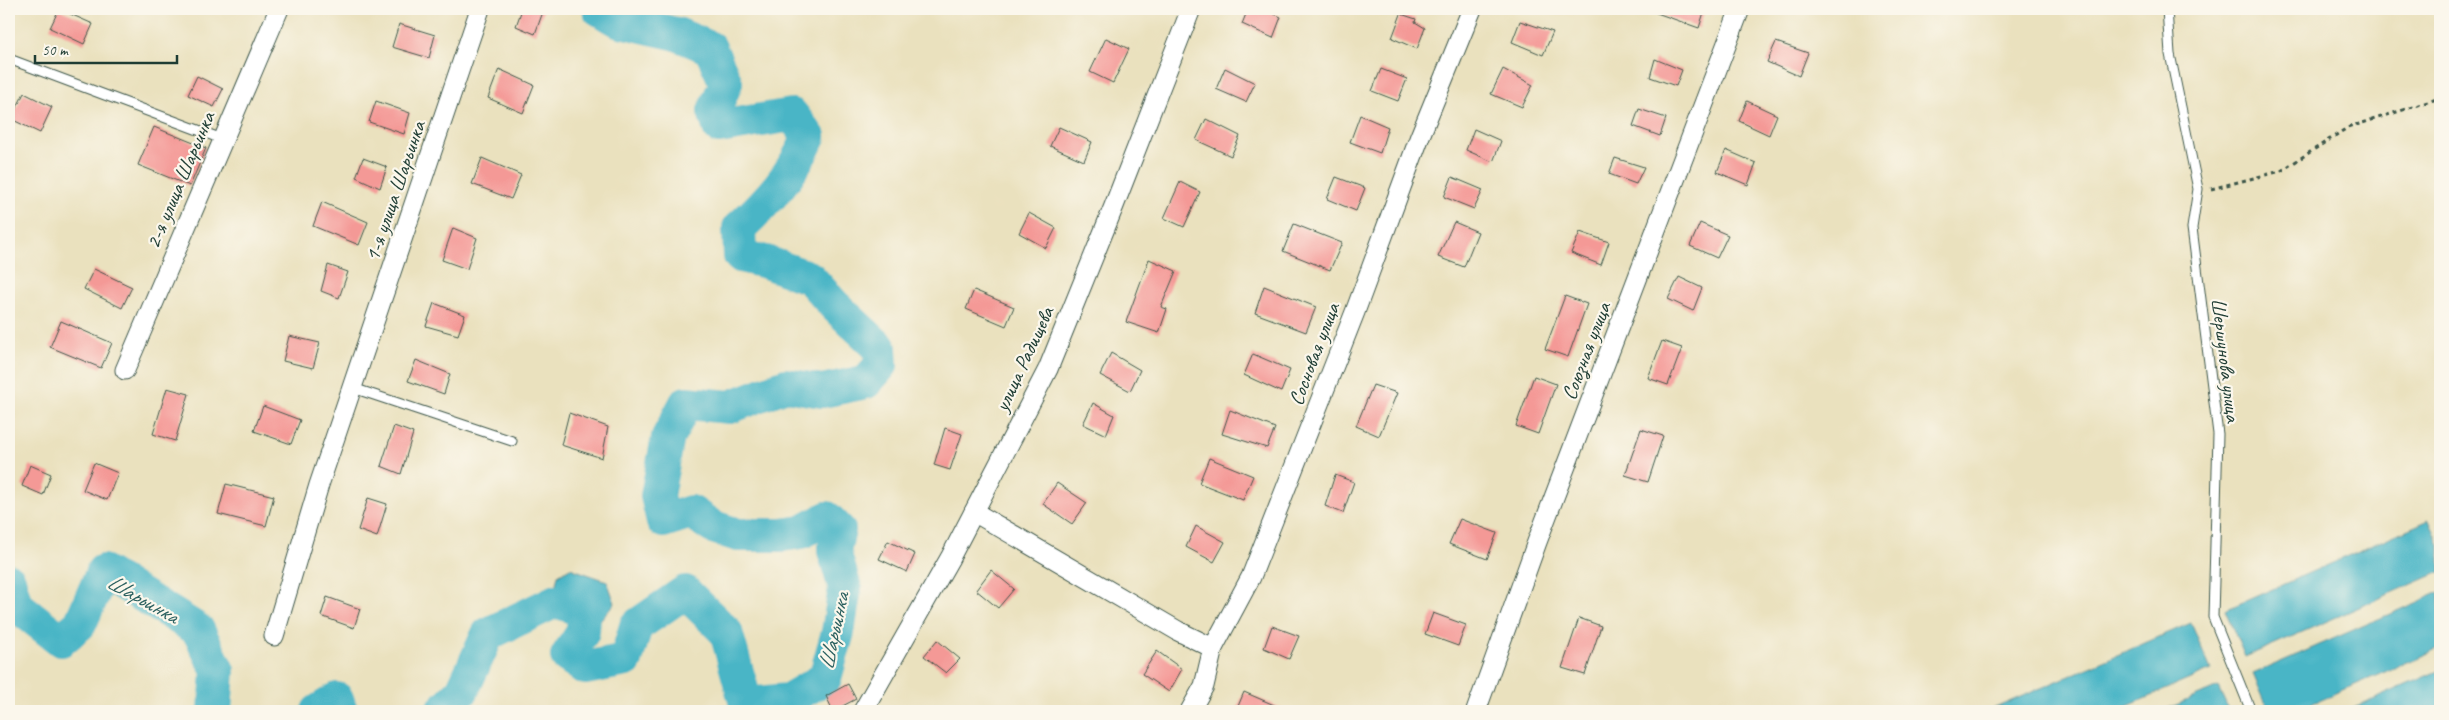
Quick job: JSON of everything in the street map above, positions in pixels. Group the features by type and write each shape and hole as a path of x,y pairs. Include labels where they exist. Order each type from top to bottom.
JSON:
{"street":[{"name":"2-я улица Шарьинка","path":"125,370 279,9"},
{"name":"1-я улица Шарьинка","path":"274,636 319,485 480,9"},
{"name":"улица Радищева","path":"863,711 974,512 1048,369 1191,9"},
{"name":"Сосновая улица","path":"1190,711 1204,686 1213,648 1251,577 1351,321 1420,136 1472,9"},
{"name":"Союзная улица","path":"1476,711 1561,479 1740,9"},
{"path":"974,512 1178,631 1213,648"}],"lane":[{"name":"Шершунова улица","path":"2167,9 2170,54 2198,189 2192,228 2218,434 2213,617 2251,711"},
{"path":"9,59 222,139"},
{"path":"353,388 512,441"}],"path":[{"path":"2198,189 2213,189 2280,171 2347,128 2440,98"}],"water":[{"path":"2429,520 2440,545 2440,572 2245,657 2225,610"},
{"path":"570,568 607,581 615,603 592,631 576,621 584,611 554,593 558,575"},
{"path":"2440,592 2440,648 2295,711 2269,711 2253,674"},
{"path":"2191,623 2211,670 2116,711 1988,711"},
{"path":"2440,670 2440,711 2347,711"},
{"path":"2218,687 2229,711 2162,711"}],"building":[{"path":"59,9 93,24 84,44 50,28"},
{"path":"522,9 544,9 535,34 516,26"},
{"path":"1248,9 1263,9 1281,17 1273,38 1242,24"},
{"path":"1651,9 1705,9 1699,28 1651,11"},
{"path":"1401,14 1416,19 1415,22 1425,28 1417,49 1392,38"},
{"path":"1520,21 1553,32 1543,55 1512,42"},
{"path":"399,24 435,35 429,58 392,47"},
{"path":"1106,38 1129,49 1113,83 1090,72"},
{"path":"1776,42 1808,53 1799,76 1767,62"},
{"path":"1655,59 1682,70 1676,86 1650,77"},
{"path":"1225,68 1255,83 1246,102 1216,89"},
{"path":"499,69 534,85 523,113 488,98"},
{"path":"1381,69 1407,79 1398,101 1372,91"},
{"path":"1503,69 1533,85 1522,107 1491,94"},
{"path":"197,76 223,89 214,107 188,95"},
{"path":"24,93 52,107 40,133 11,119"},
{"path":"376,101 410,113 404,134 369,122"},
{"path":"1747,101 1777,115 1769,135 1739,121"},
{"path":"1639,109 1666,118 1660,136 1633,126"},
{"path":"1360,115 1388,127 1380,153 1350,142"},
{"path":"1206,119 1240,136 1231,156 1196,140"},
{"path":"154,127 206,148 190,186 138,165"},
{"path":"1059,127 1092,142 1084,161 1050,146"},
{"path":"1474,129 1501,141 1493,162 1466,150"},
{"path":"1726,150 1756,163 1748,185 1717,172"},
{"path":"363,158 387,167 380,188 356,177"},
{"path":"482,158 521,175 511,199 472,184"},
{"path":"1615,158 1644,167 1636,184 1609,174"},
{"path":"1336,177 1365,188 1356,211 1327,199"},
{"path":"1452,177 1483,190 1474,209 1444,197"},
{"path":"1180,182 1200,192 1184,227 1164,218"},
{"path":"322,202 368,222 359,245 313,226"},
{"path":"1029,213 1056,228 1046,248 1019,233"},
{"path":"1454,222 1478,232 1464,267 1438,257"},
{"path":"1700,223 1728,235 1717,258 1690,246"},
{"path":"1294,224 1342,243 1330,270 1283,251"},
{"path":"453,228 477,238 467,269 442,260"},
{"path":"1580,232 1609,242 1601,265 1571,253"},
{"path":"1149,259 1176,271 1161,307 1167,309 1159,333 1126,322"},
{"path":"328,265 348,272 339,298 321,291"},
{"path":"94,269 132,287 122,308 84,289"},
{"path":"1679,277 1702,288 1693,311 1668,299"},
{"path":"1264,286 1316,307 1306,332 1255,313"},
{"path":"974,290 1014,307 1006,326 966,309"},
{"path":"1565,296 1587,304 1568,357 1545,349"},
{"path":"434,303 465,315 458,335 426,326"},
{"path":"61,321 112,343 101,368 50,347"},
{"path":"289,336 320,343 313,368 283,361"},
{"path":"1662,341 1682,348 1668,385 1648,378"},
{"path":"1111,353 1140,370 1130,391 1100,375"},
{"path":"1253,354 1290,370 1281,392 1244,375"},
{"path":"416,360 450,374 444,394 408,381"},
{"path":"1534,376 1556,384 1538,434 1516,426"},
{"path":"1373,385 1397,393 1379,436 1356,426"},
{"path":"167,388 189,394 175,441 153,434"},
{"path":"1093,403 1114,415 1106,435 1083,424"},
{"path":"263,406 300,420 291,444 254,431"},
{"path":"1230,410 1275,428 1267,448 1222,434"},
{"path":"569,413 608,427 602,458 561,445"},
{"path":"394,426 413,433 401,474 381,466"},
{"path":"945,428 962,434 950,470 934,465"},
{"path":"1641,429 1663,436 1648,482 1625,475"},
{"path":"1209,458 1253,476 1243,500 1199,483"},
{"path":"94,463 118,473 107,500 83,490"},
{"path":"30,465 51,474 43,495 22,486"},
{"path":"1335,475 1354,482 1343,513 1325,506"},
{"path":"1057,483 1087,503 1072,524 1043,504"},
{"path":"226,484 274,496 266,526 218,514"},
{"path":"368,498 387,504 377,537 358,530"},
{"path":"1460,519 1497,533 1487,559 1449,544"},
{"path":"1196,526 1225,542 1214,562 1186,547"},
{"path":"888,541 915,554 907,572 879,559"},
{"path":"991,570 1014,589 998,608 976,590"},
{"path":"327,597 360,609 354,628 321,616"},
{"path":"1433,613 1466,625 1458,646 1425,634"},
{"path":"1579,618 1601,626 1585,675 1562,668"},
{"path":"1272,626 1299,636 1289,659 1264,648"},
{"path":"937,640 960,659 946,673 924,656"},
{"path":"1157,651 1182,669 1169,692 1142,674"},
{"path":"848,684 856,699 833,711 826,696"},
{"path":"1244,692 1288,711 1236,711"}],"waterway":[{"name":"Шарьинка","path":"442,711 462,691 488,634 556,601 584,611 583,632 567,656 585,668 626,660 636,626 685,592 726,632 746,704 788,700 825,678 838,632 845,588 834,551 839,530 827,518 802,532 782,535 738,535 713,527 691,512 663,521 657,496 668,437 686,403 730,407 786,385 822,391 866,382 881,365 880,348 834,305 810,278 766,262 740,256 739,228 761,207 788,175 809,137 792,115 719,127 714,111 726,83 710,48 677,34 620,21 599,9"},
{"name":"Шарьинка","path":"9,580 16,605 61,640 80,624 103,571 198,630 218,671 215,711"},
{"name":"Шарьинка","path":"318,711 337,699 341,711"}]}
